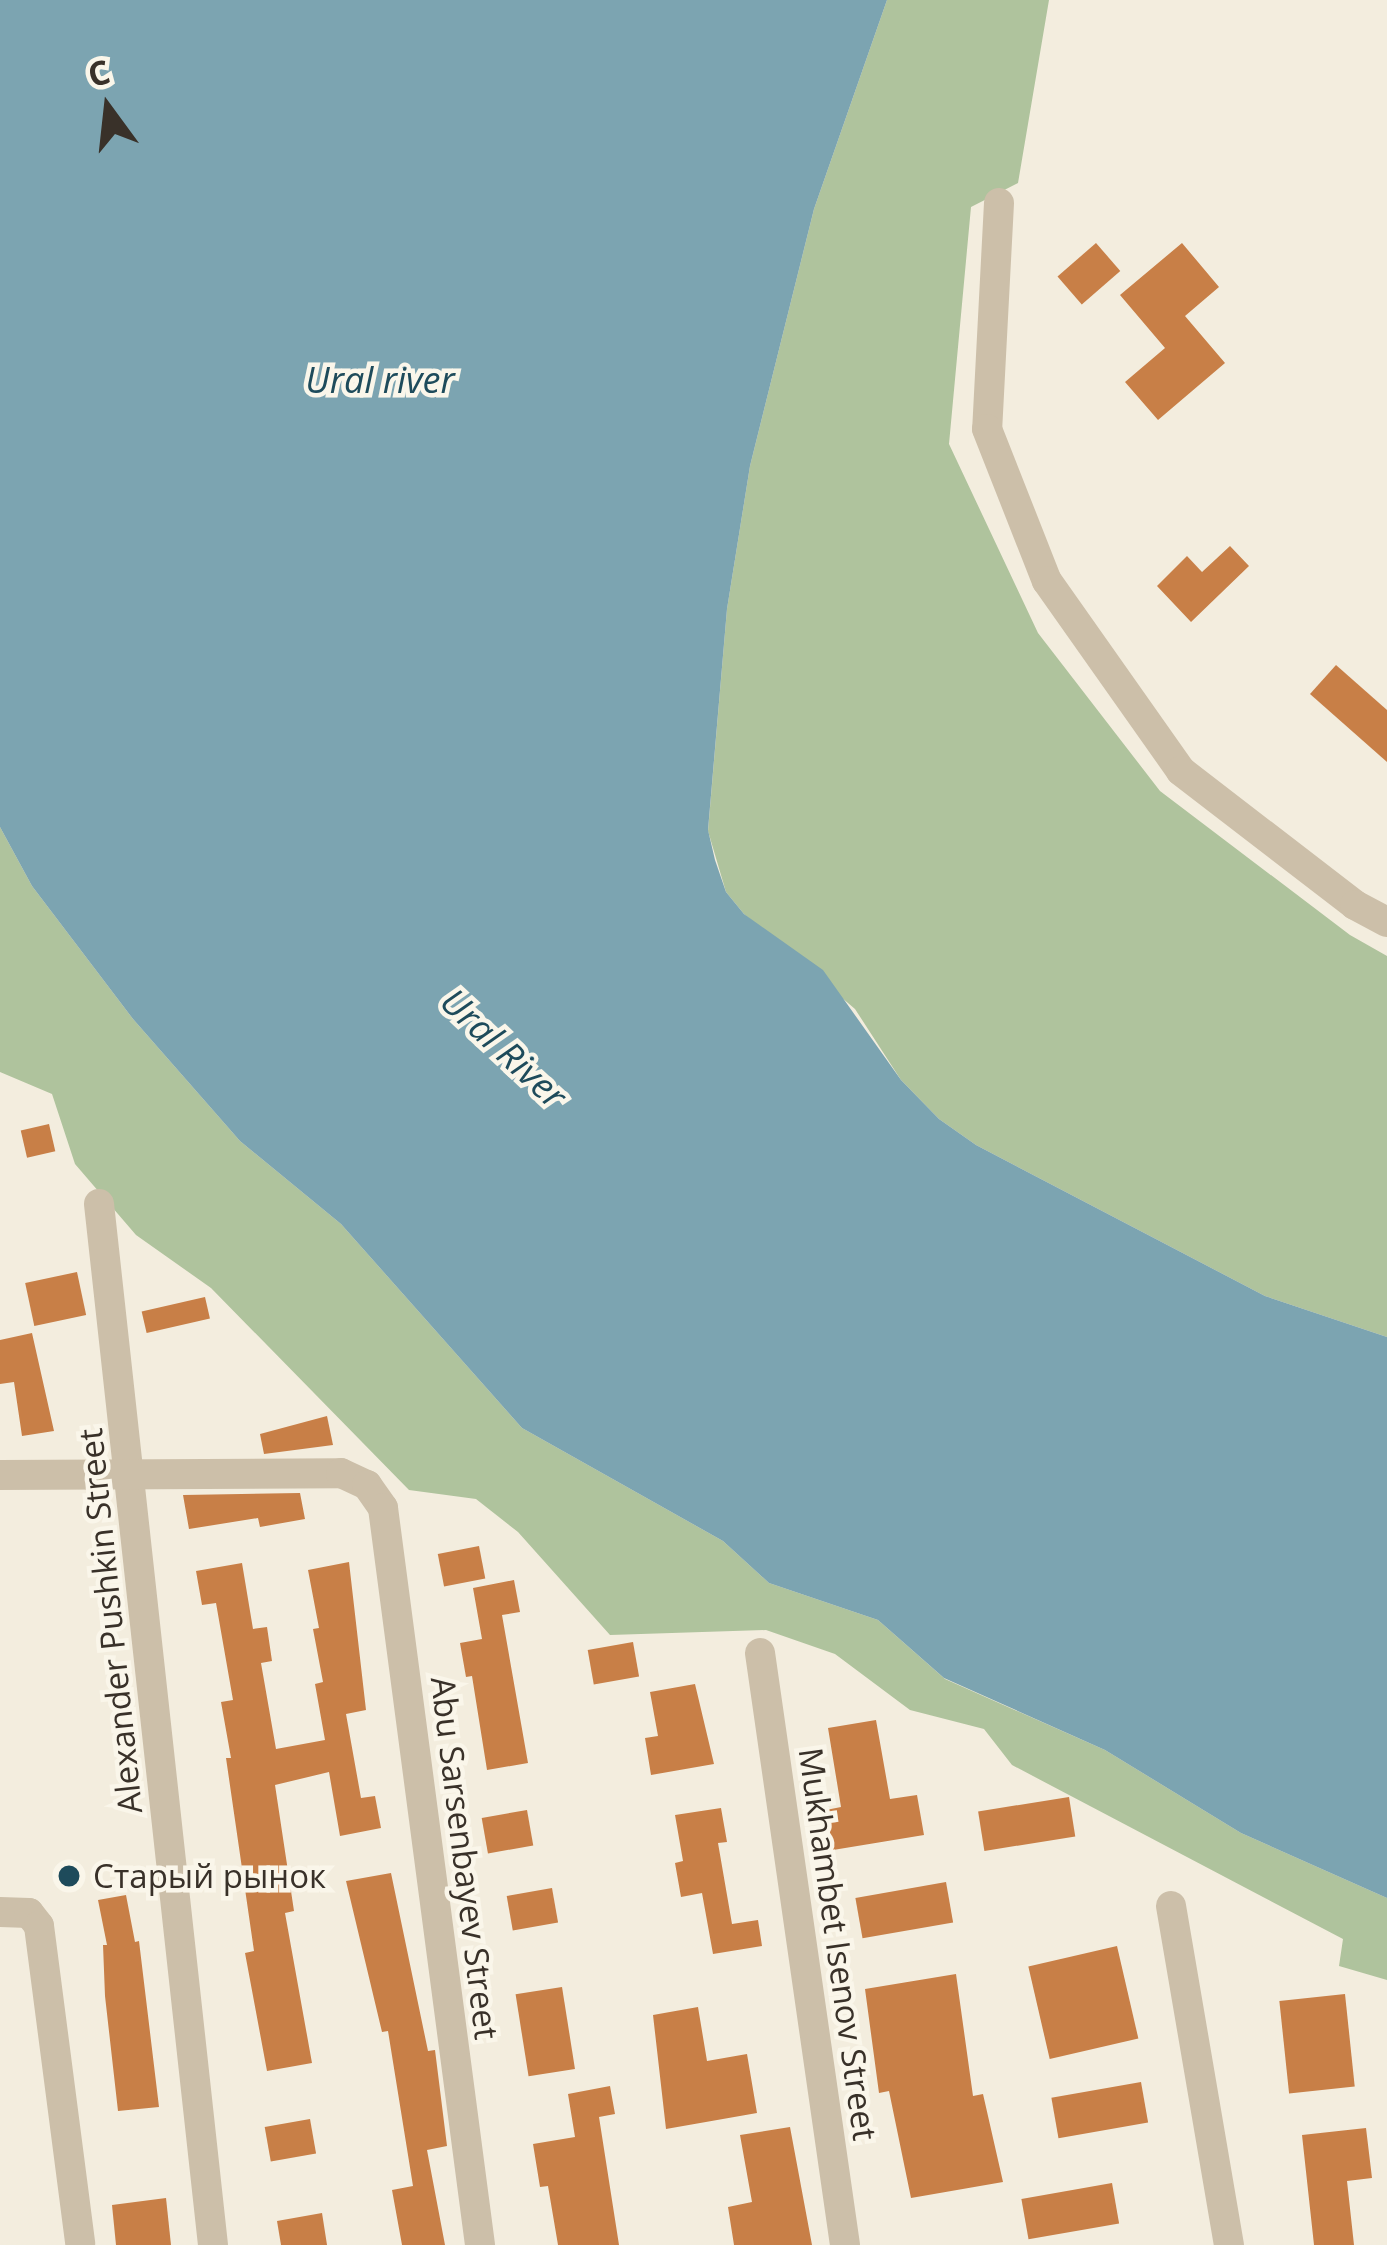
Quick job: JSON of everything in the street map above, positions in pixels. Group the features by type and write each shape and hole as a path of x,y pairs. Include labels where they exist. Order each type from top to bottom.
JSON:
{"street":[{"path":"999,203 987,429 1047,581 1181,770 1355,905 1387,922"},
{"name":"Alexander Pushkin Street","path":"99,1204 213,2245"},
{"name":"Abu Sarsenbayev Street","path":"130,1474 341,1473 367,1485 383,1508 480,2245"},
{"path":"0,1475 130,1474"},
{"name":"Mukhambet Isenov Street","path":"760,1653 845,2245"},
{"path":"1171,1906 1229,2245"},
{"path":"0,1912 29,1913 39,1926 80,2243"}],"green space":[{"path":"887,0 1049,0 1018,183 971,207 949,444 1038,633 1160,791 1350,935 1387,956 1387,1337 1265,1296 976,1145 939,1119 901,1080 855,1009 744,914 726,892 708,831 727,609 750,466 814,209"},
{"path":"0,827 32,886 133,1019 240,1141 341,1224 522,1428 723,1541 769,1583 878,1620 945,1679 1105,1750 1241,1833 1387,1898 1387,1980 1339,1966 1343,1939 1012,1765 984,1729 910,1710 835,1654 766,1630 610,1635 518,1532 476,1499 409,1490 211,1288 136,1235 75,1164 52,1094 0,1072"}],"water":[{"name":"Ural river","path":"0,0 887,0 814,209 750,466 727,609 708,830 715,860 726,892 744,914 823,970 901,1080 939,1119 976,1145 1265,1296 1387,1337 1387,1898 1241,1833 1105,1750 944,1678 878,1620 769,1583 723,1541 522,1428 341,1224 240,1141 133,1019 32,886 0,827"}],"building":[{"path":"1096,243 1120,271 1082,304 1058,276"},
{"path":"1182,243 1219,287 1185,316 1225,363 1158,420 1125,382 1165,348 1120,295"},
{"path":"1230,546 1249,566 1191,622 1157,586 1187,556 1202,572"},
{"path":"1336,665 1387,710 1387,762 1310,694"},
{"path":"49,1124 55,1151 27,1158 21,1131"},
{"path":"77,1272 86,1315 34,1326 25,1283"},
{"path":"205,1297 210,1318 147,1333 142,1312"},
{"path":"32,1333 54,1431 22,1436 14,1382 0,1384 0,1340"},
{"path":"327,1416 333,1445 264,1454 260,1434"},
{"path":"300,1493 305,1519 260,1527 258,1518 189,1529 183,1495"},
{"path":"479,1546 485,1578 444,1586 438,1554"},
{"path":"349,1562 366,1710 346,1714 361,1798 375,1796 381,1828 340,1836 329,1772 275,1785 294,1911 285,1913 312,2063 267,2071 245,1953 254,1951 226,1758 231,1758 221,1702 233,1700 216,1603 202,1605 196,1571 242,1563 253,1629 267,1627 272,1661 261,1663 276,1749 325,1740 315,1684 323,1682 313,1629 319,1628 308,1570"},
{"path":"514,1580 520,1612 502,1615 528,1763 487,1770 472,1676 466,1677 460,1643 482,1639 473,1588"},
{"path":"633,1642 639,1676 594,1684 588,1650"},
{"path":"695,1684 714,1764 651,1775 645,1738 658,1736 650,1692"},
{"path":"876,1720 890,1799 917,1795 924,1835 833,1850 826,1810 841,1807 828,1728"},
{"path":"1069,1797 1075,1837 984,1851 978,1811"},
{"path":"721,1808 727,1842 718,1843 732,1924 758,1920 762,1946 713,1954 702,1893 681,1897 675,1863 683,1861 675,1815"},
{"path":"527,1810 533,1845 488,1853 482,1818"},
{"path":"391,1873 428,2051 435,2050 447,2146 427,2150 445,2245 402,2245 392,2190 413,2186 388,2031 382,2032 346,1881"},
{"path":"946,1882 953,1922 863,1938 855,1898"},
{"path":"552,1888 558,1922 513,1930 507,1896"},
{"path":"126,1895 135,1942 139,1941 159,2107 118,2111 105,1996 103,1945 107,1945 98,1900"},
{"path":"1117,1946 1138,2039 1050,2059 1028,1966"},
{"path":"956,1974 973,2096 983,2094 1003,2182 911,2198 889,2091 879,2093 865,1989"},
{"path":"562,1987 575,2069 529,2076 516,1994"},
{"path":"1345,1994 1355,2086 1289,2093 1279,2001"},
{"path":"698,2007 707,2061 747,2054 757,2113 666,2129 653,2015"},
{"path":"1141,2082 1148,2122 1059,2138 1051,2098"},
{"path":"610,2086 615,2114 599,2117 619,2245 558,2245 548,2186 540,2187 533,2144 575,2137 568,2094"},
{"path":"310,2119 316,2153 271,2161 265,2127"},
{"path":"790,2127 812,2245 734,2245 728,2207 752,2202 740,2135"},
{"path":"1366,2128 1372,2178 1347,2181 1354,2245 1314,2245 1302,2135"},
{"path":"1112,2183 1119,2223 1029,2239 1021,2199"},
{"path":"166,2198 171,2245 116,2245 112,2205"},
{"path":"322,2213 327,2245 281,2245 277,2221"}],"place":[{"name":"Старый рынок","path":"69,1876"}],"water label":[{"name":"Ural River","path":"504,1048"}]}
